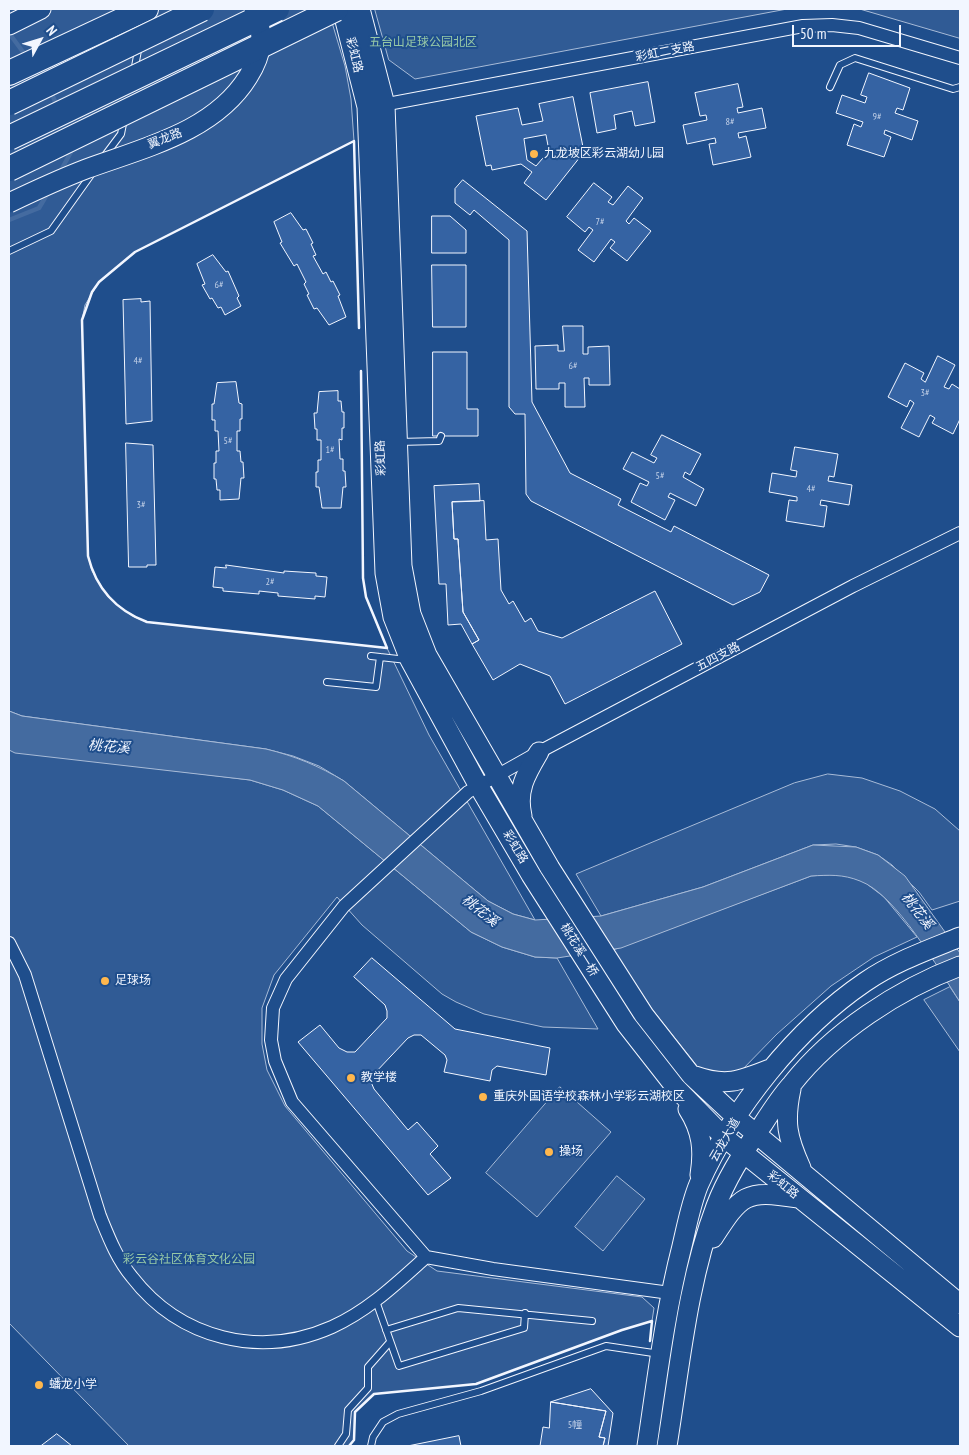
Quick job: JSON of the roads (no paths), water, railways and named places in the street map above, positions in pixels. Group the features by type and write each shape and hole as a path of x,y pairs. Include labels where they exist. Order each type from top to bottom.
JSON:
{"highway":[{"path":"9,103 202,9"},
{"path":"9,138 277,9"},
{"path":"9,169 336,9"},
{"path":"9,73 145,16"},
{"path":"9,96 56,79"}],"main road":[{"path":"9,25 41,9"},
{"name":"翼龙路","path":"9,202 66,177 190,129 223,108 242,87 255,66 263,43 254,9"},
{"name":"彩虹路","path":"342,9 376,106 385,572 393,617 410,660 473,789 532,875"},
{"name":"彩虹路","path":"360,9 376,106 397,442 402,566 411,614 427,655 495,776 550,868"},
{"path":"524,825 519,804 520,790 524,777 539,752"},
{"name":"桃花溪一桥","path":"550,868 644,1015"},
{"name":"桃花溪一桥","path":"532,875 626,1024"},
{"name":"云龙大道","path":"647,1446 670,1293 699,1184 737,1118 770,1070 832,1008 865,981 913,956 960,937"},
{"name":"云龙大道","path":"667,1446 691,1294 699,1260 716,1204 743,1152 792,1083 820,1054 875,1009 928,978 960,966"},
{"name":"彩虹路","path":"644,1015 691,1075 737,1118 960,1304"},
{"name":"彩虹路","path":"626,1024 676,1088 725,1138 960,1327"},
{"path":"691,1075 710,1082 728,1084 770,1070"},
{"path":"792,1083 787,1108 786,1127 791,1147 804,1173"},
{"path":"676,1088 695,1120 702,1137 704,1155 699,1184"},
{"path":"699,1260 733,1207 748,1197 769,1193 799,1198"}],"street":[{"name":"彩虹二支路","path":"376,106 803,26 832,25 859,28 960,58"},
{"name":"五四支路","path":"426,1257 292,1102 275,1061 271,1040 273,1008 286,979 350,899 473,789 539,752 853,586 960,533"},
{"path":"9,942 25,975 100,1216 113,1247 131,1276 155,1302 187,1324 216,1337 252,1342 290,1341 332,1327 376,1301 426,1257 493,1270 670,1293"}],"lane":[{"path":"131,86 145,16"},
{"path":"830,87 840,65 855,58 953,89 960,87"},
{"path":"9,250 51,231 121,134 127,105"},
{"path":"397,442 438,441 441,436"},
{"path":"370,656 410,660"},
{"path":"327,682 376,688 380,657"},
{"path":"376,1301 399,1366 524,1328 525,1313"},
{"path":"386,1330 458,1308 592,1321"},
{"path":"338,1446 346,1434 348,1410 368,1388 368,1367 390,1342"},
{"path":"371,1446 373,1437 383,1422 398,1414 481,1391 606,1346 661,1354"}],"water":[{"name":"桃花溪","path":"9,711 22,716 266,749 306,762 344,781 488,901 513,914 535,920 601,916 703,887 813,845 856,847 878,855 905,876 960,953 960,1002 916,934 888,901 874,889 848,877 811,876 621,948 557,958 535,957 502,947 471,932 318,806 283,790 250,780 15,753 9,750"}],"waterway":[{"path":"9,33 26,56"},
{"path":"51,91 57,107"},
{"path":"59,174 71,152 70,147"},
{"path":"9,220 39,208 49,191"}],"place":[{"name":"九龙坡区彩云湖幼儿园","path":"534,154"},
{"name":"足球场","path":"105,981"},
{"name":"教学楼","path":"351,1078"},
{"name":"重庆外国语学校森林小学彩云湖校区","path":"483,1097"},
{"name":"操场","path":"549,1152"},
{"name":"蟠龙小学","path":"39,1385"}],"park label":[{"name":"五台山足球公园北区","path":"423,43"},
{"name":"彩云谷社区体育文化公园","path":"189,1260"}]}
